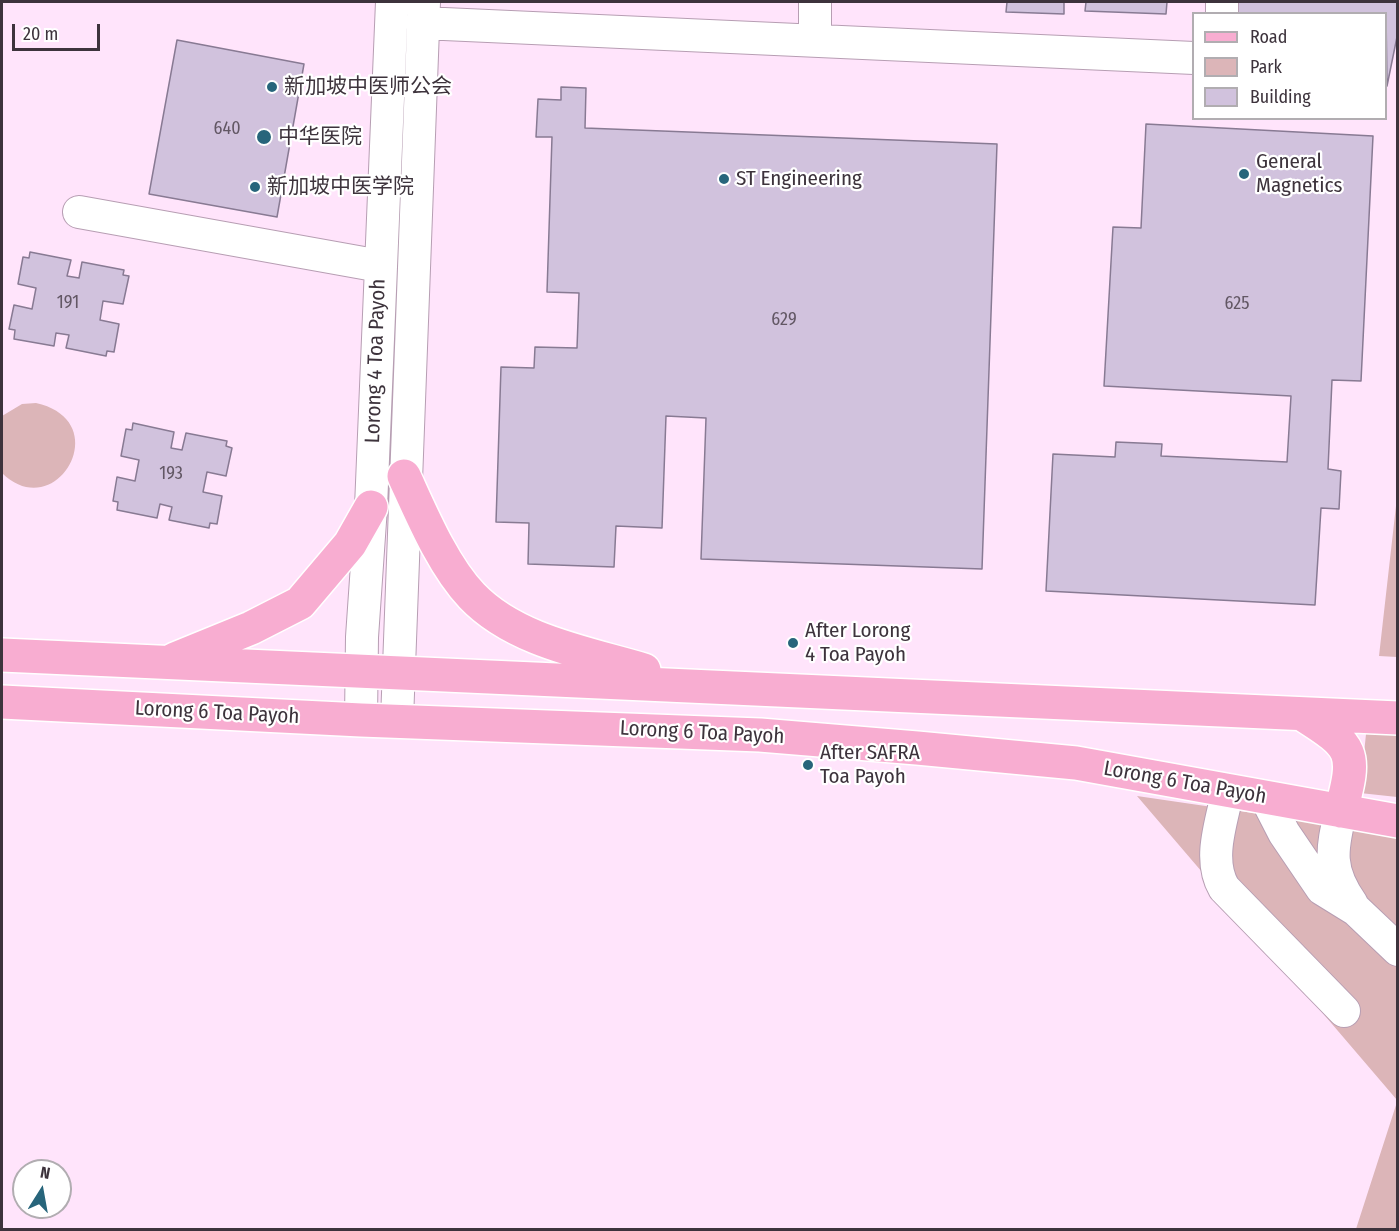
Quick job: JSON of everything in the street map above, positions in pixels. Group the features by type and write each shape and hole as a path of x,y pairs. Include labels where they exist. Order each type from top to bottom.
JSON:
{"main road":[{"path":"404,476 430,532 471,596 501,620 544,639 696,685"},
{"path":"165,663 251,628 300,603 350,544 371,507"},
{"path":"2,655 1398,718"},
{"name":"Lorong 6 Toa Payoh","path":"2,702 361,720 760,735 884,745 1076,763 1398,821"},
{"path":"1302,714 1335,735 1349,753 1351,772 1341,811"}],"street":[{"name":"Lorong 4 Toa Payoh","path":"361,720 392,2"},
{"path":"814,2 815,40"},
{"name":"Lorong 4 Toa Payoh","path":"396,720 423,12"},
{"path":"423,12 523,30 815,40 1192,58"},
{"path":"79,212 380,266"},
{"path":"1228,790 1215,861 1216,876 1224,888 1344,1011"},
{"path":"1266,798 1284,833 1322,889 1356,910 1398,950"},
{"path":"1341,811 1333,843 1334,874 1356,910"}],"green space":[{"path":"36,403 60,413 72,429 75,447 70,465 58,479 41,487 22,486 2,473 2,416 22,404"},
{"path":"1397,497 1397,657 1379,656"},
{"path":"1366,734 1397,734 1397,797 1360,793"},
{"path":"1137,796 1397,834 1397,1100"},
{"path":"1397,1102 1397,1229 1356,1229"}],"building":[{"path":"1007,2 1064,2 1064,14 1006,12"},
{"path":"1086,2 1167,2 1166,14 1085,11"},
{"path":"1234,2 1398,2 1398,32 1387,86 1387,12 1233,12"},
{"path":"177,40 304,64 277,217 149,194"},
{"path":"561,87 586,88 585,128 997,144 982,569 701,559 706,418 666,416 662,528 616,526 614,567 528,564 529,523 496,522 501,367 534,368 535,347 577,348 579,293 547,292 552,137 536,137 538,99 561,100"},
{"path":"1146,124 1373,136 1361,381 1332,380 1328,469 1341,471 1339,509 1321,508 1315,605 1046,591 1053,454 1115,457 1116,442 1162,444 1161,456 1287,462 1291,396 1104,386 1113,227 1141,228"},
{"path":"30,252 71,260 67,276 79,278 82,262 124,270 123,275 129,276 123,304 103,301 100,320 119,324 114,352 107,351 106,356 66,348 69,335 56,333 54,346 14,339 15,330 9,329 14,305 32,309 36,288 18,284 23,257 29,258"},
{"path":"133,423 174,432 171,448 182,450 186,433 227,441 226,446 232,448 226,476 207,472 203,492 222,496 217,524 210,523 209,528 169,520 172,507 160,504 157,518 117,510 118,502 113,501 117,477 135,481 139,460 121,456 126,429 132,430"}],"place":[{"name":"新加坡中医师公会","path":"272,87"},
{"name":"中华医院","path":"264,137"},
{"name":"General Magnetics","path":"1244,174"},
{"name":"ST Engineering","path":"724,179"},
{"name":"新加坡中医学院","path":"255,187"},
{"name":"After Lorong 4 Toa Payoh","path":"793,643"},
{"name":"After SAFRA Toa Payoh","path":"808,765"}]}
